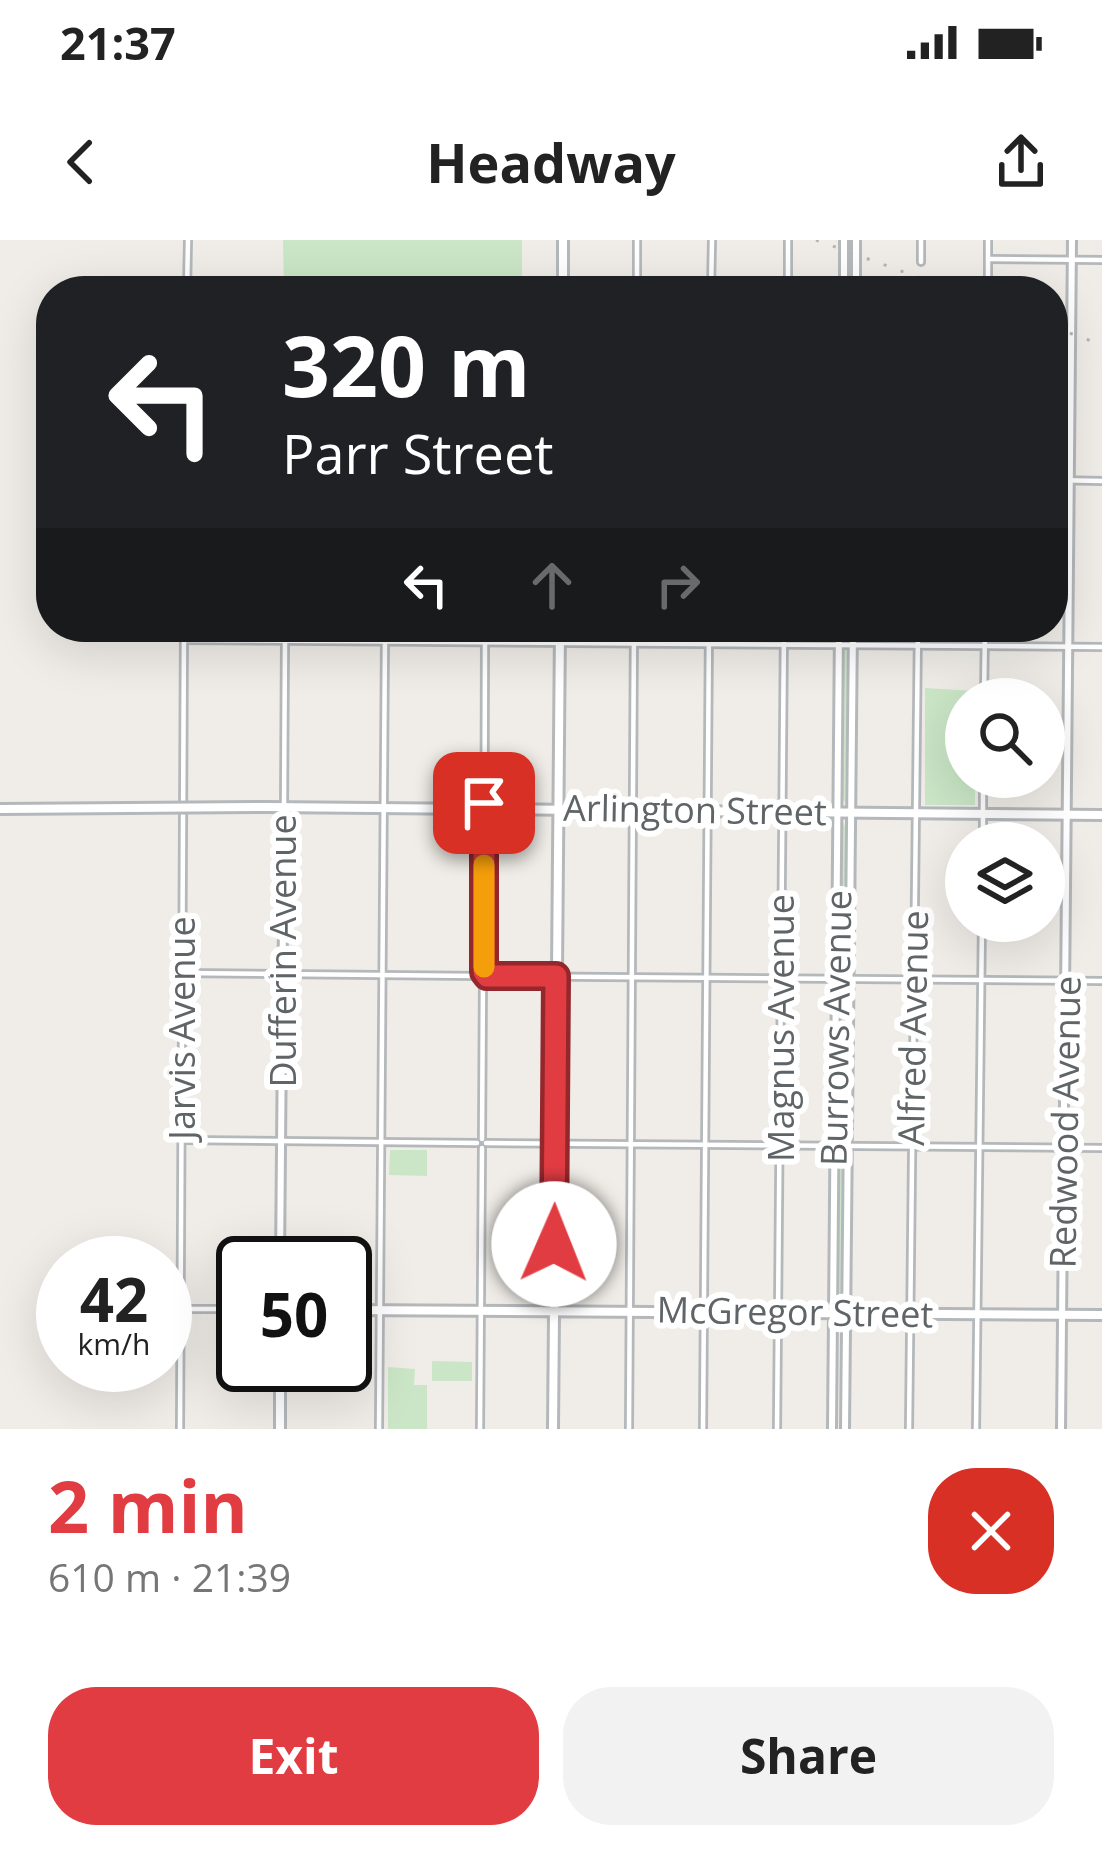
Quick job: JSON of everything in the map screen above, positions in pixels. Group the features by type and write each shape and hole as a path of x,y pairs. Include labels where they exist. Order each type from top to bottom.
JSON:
{"main road":[{"path":"563,240 563,276"},
{"path":"553,1429 560,642"},
{"name":"Arlington Street","path":"0,809 1102,815"},
{"name":"McGregor Street","path":"372,1310 1102,1315"},
{"path":"280,1392 280,1429"}],"street":[{"path":"187,276 188,240"},
{"path":"637,240 637,276"},
{"path":"711,276 712,240"},
{"path":"788,240 788,276"},
{"path":"844,240 844,276"},
{"path":"856,240 856,276"},
{"path":"921,240 921,262"},
{"path":"988,240 988,276"},
{"name":"Redwood Avenue","path":"1061,1429 1072,240"},
{"path":"988,259 1102,260"},
{"path":"1070,480 1102,481"},
{"name":"Jarvis Avenue","path":"181,1236 184,642"},
{"name":"Dufferin Avenue","path":"280,1236 285,642"},
{"path":"379,1429 385,642"},
{"path":"480,1429 485,642"},
{"path":"560,642 1102,647"},
{"path":"629,1429 634,642"},
{"name":"Burrows Avenue","path":"845,1429 852,642"},
{"name":"Alfred Avenue","path":"909,1429 917,642"},
{"path":"984,678 985,642"},
{"path":"703,1429 709,643"},
{"name":"Magnus Avenue","path":"777,1429 784,644"},
{"name":"Burrows Avenue","path":"832,1429 839,644"},
{"path":"983,798 983,822"},
{"path":"976,1429 982,942"},
{"path":"182,973 1102,981"},
{"path":"182,1140 1102,1148"},
{"name":"Jarvis Avenue","path":"180,1392 180,1429"}],"green space":[{"path":"283,240 522,240 522,276 284,276"},
{"path":"846,649 849,652 845,803 841,791"},
{"path":"925,688 945,689 945,798 975,798 975,805 925,805"},
{"path":"843,822 847,831 846,972 842,976 839,972"},
{"path":"843,983 845,1140 841,1143 838,1139"},
{"path":"390,1150 427,1150 427,1176 389,1175"},
{"path":"840,1150 844,1153 841,1305 837,1300"},
{"path":"432,1361 472,1362 472,1381 432,1381"},
{"path":"388,1367 415,1369 414,1385 427,1385 427,1429 388,1429"}],"railway":[{"path":"816,240 915,276"},
{"path":"1068,333 1102,345"}],"slow traffic":[{"path":"484,865 484,967"}],"route":[{"path":"484,803 484,972 487,976 556,976 554,1244"}]}
